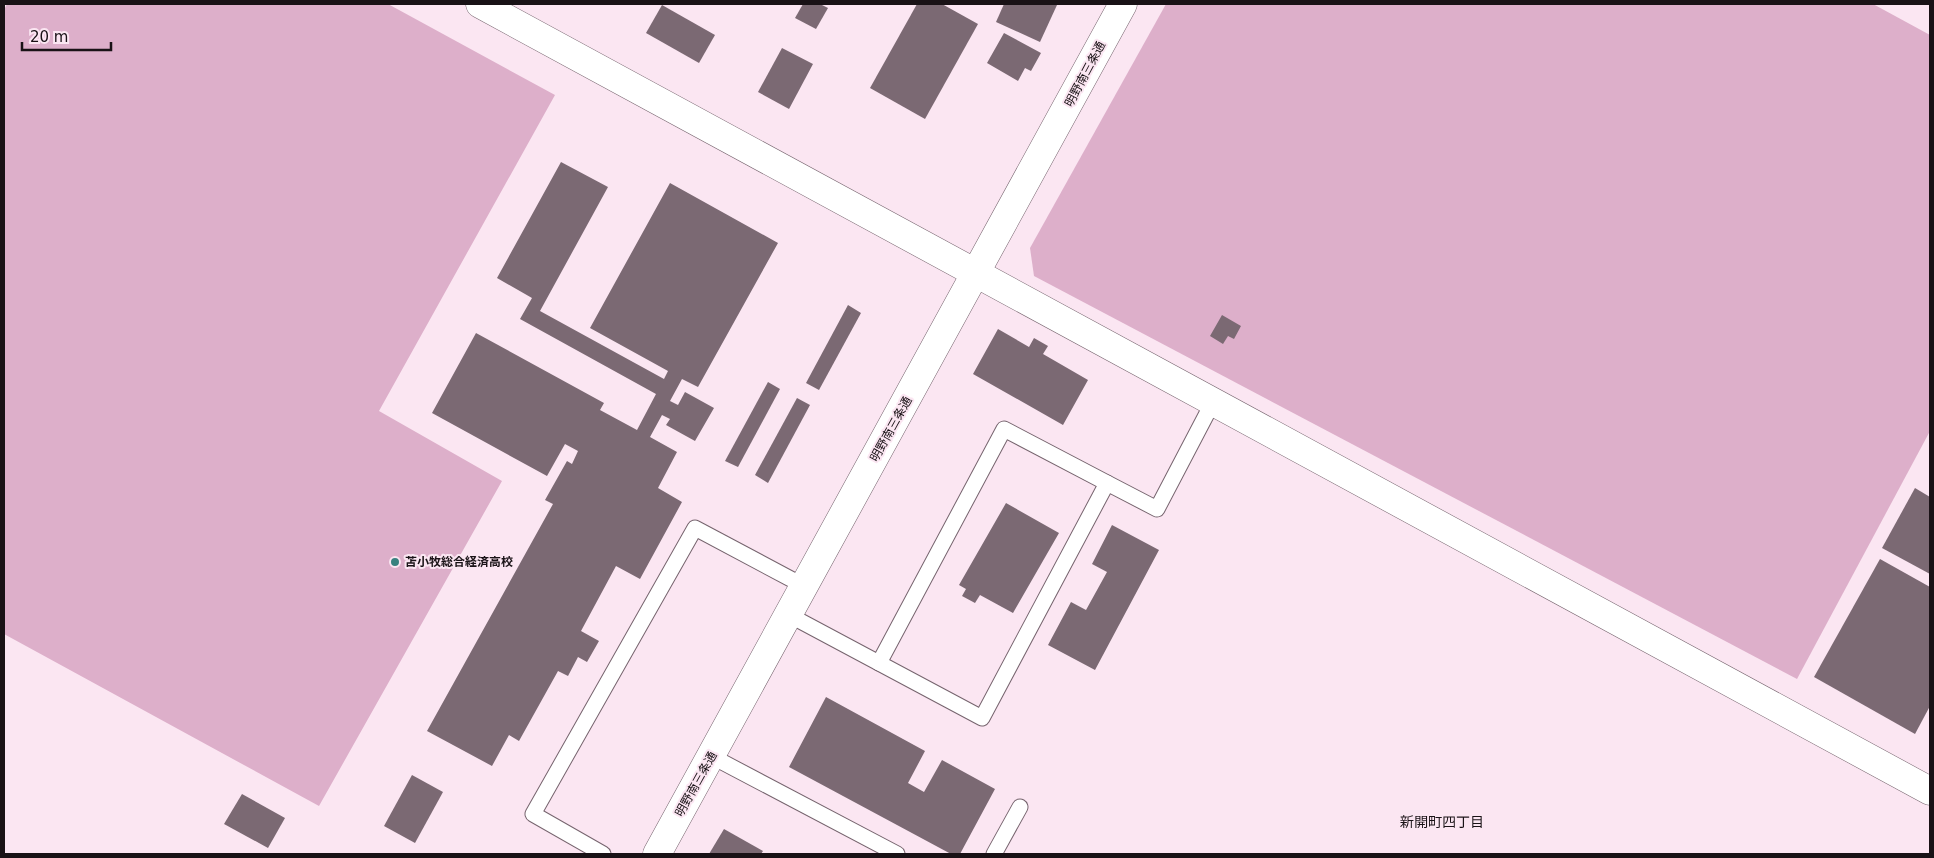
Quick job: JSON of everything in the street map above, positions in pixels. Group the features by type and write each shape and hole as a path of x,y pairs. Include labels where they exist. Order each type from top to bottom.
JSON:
{"street":[{"path":"480,4 1930,791"},
{"name":"明野南三条通","path":"657,854 1123,4"}],"lane":[{"path":"879,663 1004,428 1157,509 1213,402"},
{"path":"788,615 982,718 1107,483"},
{"path":"603,854 533,814 695,528 804,586"},
{"path":"711,756 897,854"},
{"path":"994,854 1020,807"}],"shaded area":[{"path":"7,4 388,4 555,95 379,411 502,481 319,806 4,634 4,10"},
{"path":"1166,4 1873,4 1930,35 1930,431 1797,679 1034,276 1030,248"}],"building":[{"path":"803,4 820,4 828,8 816,29 795,18"},
{"path":"917,4 942,4 978,24 925,119 870,88"},
{"path":"1004,4 1057,5 1040,42 996,22"},
{"path":"662,5 715,35 699,63 646,33"},
{"path":"1004,33 1041,53 1031,71 1025,68 1018,81 987,63"},
{"path":"782,48 813,64 789,109 758,92"},
{"path":"561,162 608,187 540,311 664,379 668,371 590,328 670,183 778,243 698,387 682,379 670,401 678,405 685,392 714,408 695,441 666,425 670,419 662,415 650,437 677,452 658,488 682,502 640,579 616,566 581,631 599,641 587,662 578,657 568,676 558,671 519,741 509,735 492,766 427,731 553,504 545,500 567,461 572,464 578,451 565,444 547,476 432,413 476,333 604,403 600,410 637,430 656,394 520,319 532,298 497,278"},
{"path":"848,305 861,313 819,390 806,383"},
{"path":"1222,315 1241,326 1234,339 1228,336 1223,344 1210,336"},
{"path":"998,329 1029,347 1034,338 1048,346 1043,354 1088,380 1063,425 973,374"},
{"path":"768,382 780,389 738,467 725,461"},
{"path":"797,398 810,405 768,483 755,475"},
{"path":"1915,488 1930,497 1930,574 1882,548"},
{"path":"1006,503 1059,533 1013,613 980,595 975,603 962,596 966,589 959,585"},
{"path":"1112,525 1159,550 1095,670 1048,645 1071,602 1086,610 1107,572 1092,564"},
{"path":"1880,559 1930,587 1930,706 1915,734 1814,677"},
{"path":"826,697 925,751 908,783 924,792 942,760 995,789 960,854 951,854 789,767"},
{"path":"412,775 443,792 415,843 384,826"},
{"path":"242,794 285,818 268,848 224,824"},
{"path":"724,829 763,851 761,854 709,854"}],"place":[{"name":"苫小牧総合経済高校","path":"395,562"}],"district":[{"name":"新開町四丁目","path":"1442,822"}]}
